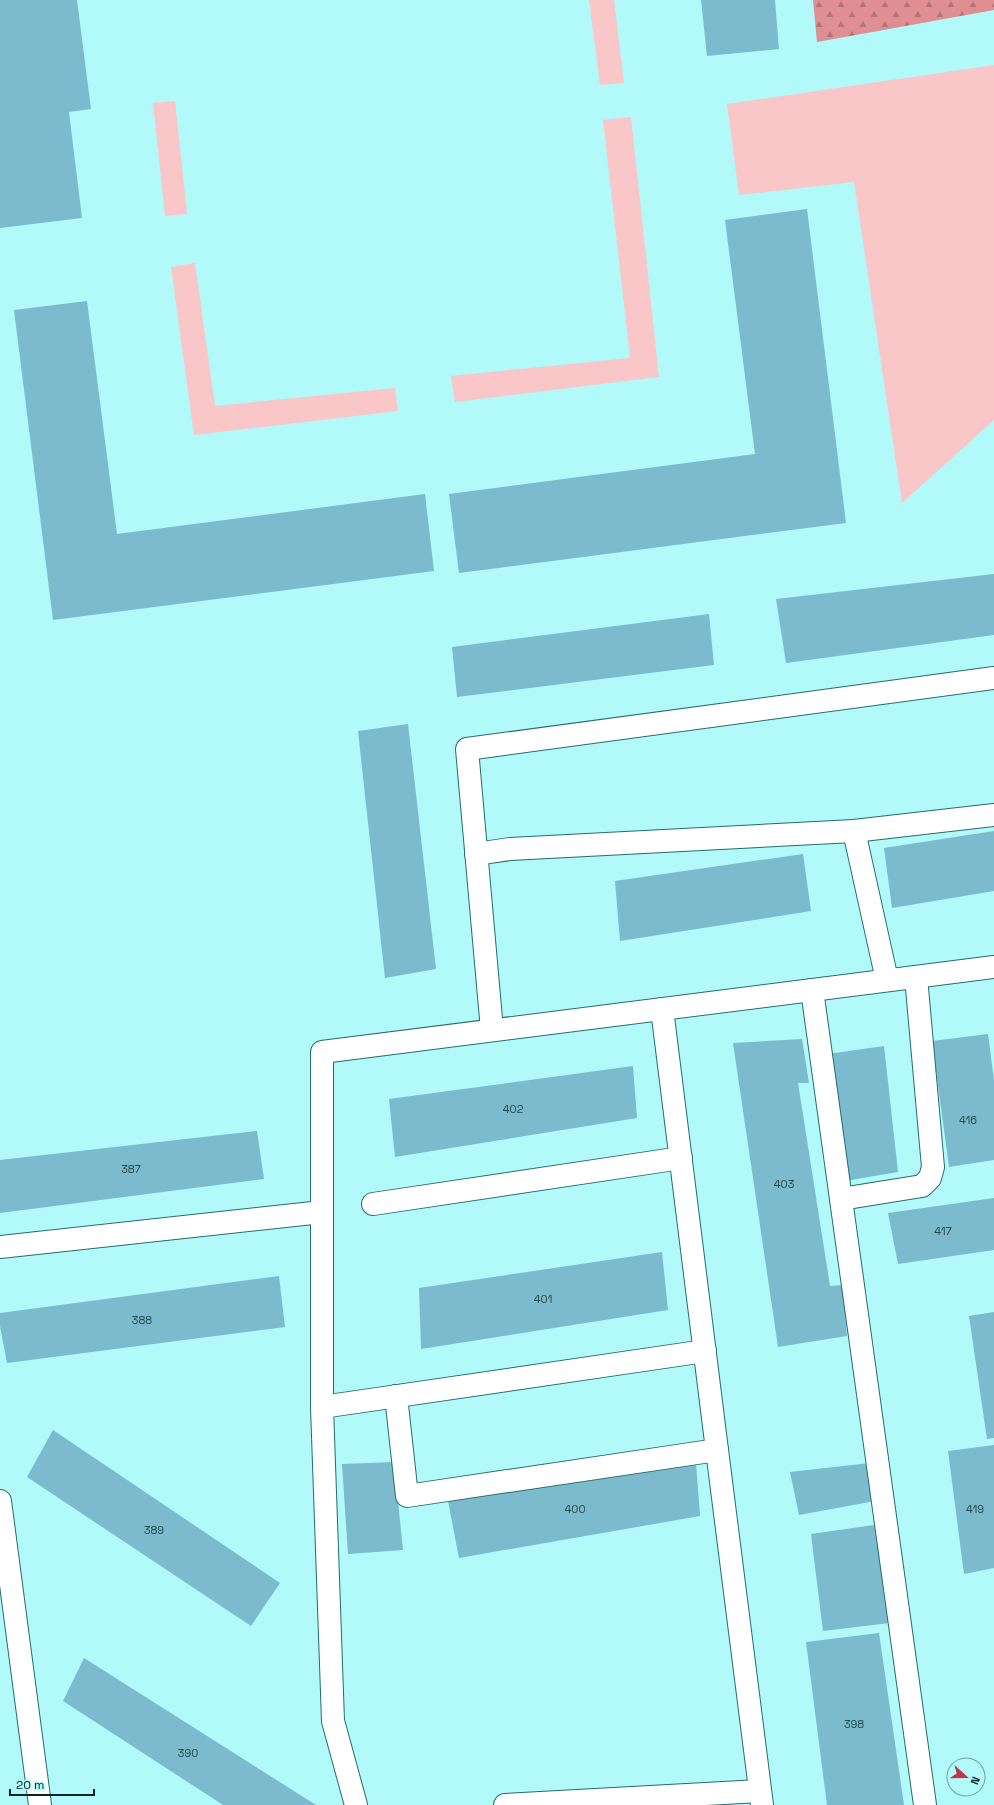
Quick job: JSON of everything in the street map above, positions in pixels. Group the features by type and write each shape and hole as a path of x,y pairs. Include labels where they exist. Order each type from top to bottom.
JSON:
{"street":[{"path":"492,1030 467,749 994,678"},
{"path":"476,854 518,849 854,831 994,815"},
{"path":"854,831 887,980"},
{"path":"356,1805 333,1721 322,1408 322,1052 994,967"},
{"path":"841,1199 922,1186 930,1178 933,1167 916,976"},
{"path":"812,990 925,1805"},
{"path":"505,1805 761,1798 662,1009"},
{"path":"372,1204 681,1158"},
{"path":"0,1247 322,1212"},
{"path":"322,1408 705,1351"},
{"path":"396,1396 407,1496 717,1450"},
{"path":"0,1501 40,1805"}],"shaded area":[{"path":"589,0 614,0 624,83 600,85"},
{"path":"994,65 994,420 902,503 854,182 739,195 727,104"},
{"path":"175,101 187,214 165,216 153,103"},
{"path":"631,117 659,377 455,402 451,376 630,358 603,120"},
{"path":"195,263 215,406 395,388 398,411 194,435 171,267"}],"green space":[{"path":"813,0 994,0 994,10 817,42"}],"building":[{"path":"0,0 77,0 91,109 69,112 82,218 0,228"},
{"path":"701,0 775,0 779,49 707,56"},
{"path":"807,209 846,523 459,573 449,494 755,454 725,220"},
{"path":"87,301 117,534 425,494 434,571 53,620 14,310"},
{"path":"994,574 994,635 786,663 776,599"},
{"path":"709,614 714,665 457,697 452,647"},
{"path":"408,724 436,969 385,978 358,731"},
{"path":"994,831 994,891 892,908 884,848"},
{"path":"803,854 811,911 620,941 615,881"},
{"path":"988,1034 994,1080 994,1160 949,1167 932,1041"},
{"path":"802,1039 809,1083 798,1083 830,1286 843,1285 847,1336 778,1347 733,1043"},
{"path":"884,1046 898,1172 845,1181 828,1054"},
{"path":"633,1066 637,1118 395,1157 389,1099"},
{"path":"257,1131 264,1179 0,1213 0,1160"},
{"path":"994,1198 994,1250 898,1264 888,1213"},
{"path":"662,1252 668,1310 421,1349 419,1288"},
{"path":"279,1276 285,1327 7,1363 0,1326 0,1313"},
{"path":"994,1312 994,1438 987,1439 969,1316"},
{"path":"53,1430 280,1583 251,1626 27,1477"},
{"path":"994,1445 994,1568 964,1574 948,1451"},
{"path":"394,1462 403,1550 348,1554 342,1464"},
{"path":"696,1463 700,1516 459,1558 448,1501"},
{"path":"870,1463 875,1501 799,1515 790,1472"},
{"path":"874,1525 890,1623 823,1631 811,1534"},
{"path":"879,1633 904,1805 827,1805 806,1642"},
{"path":"84,1658 316,1805 223,1805 63,1701"}]}
